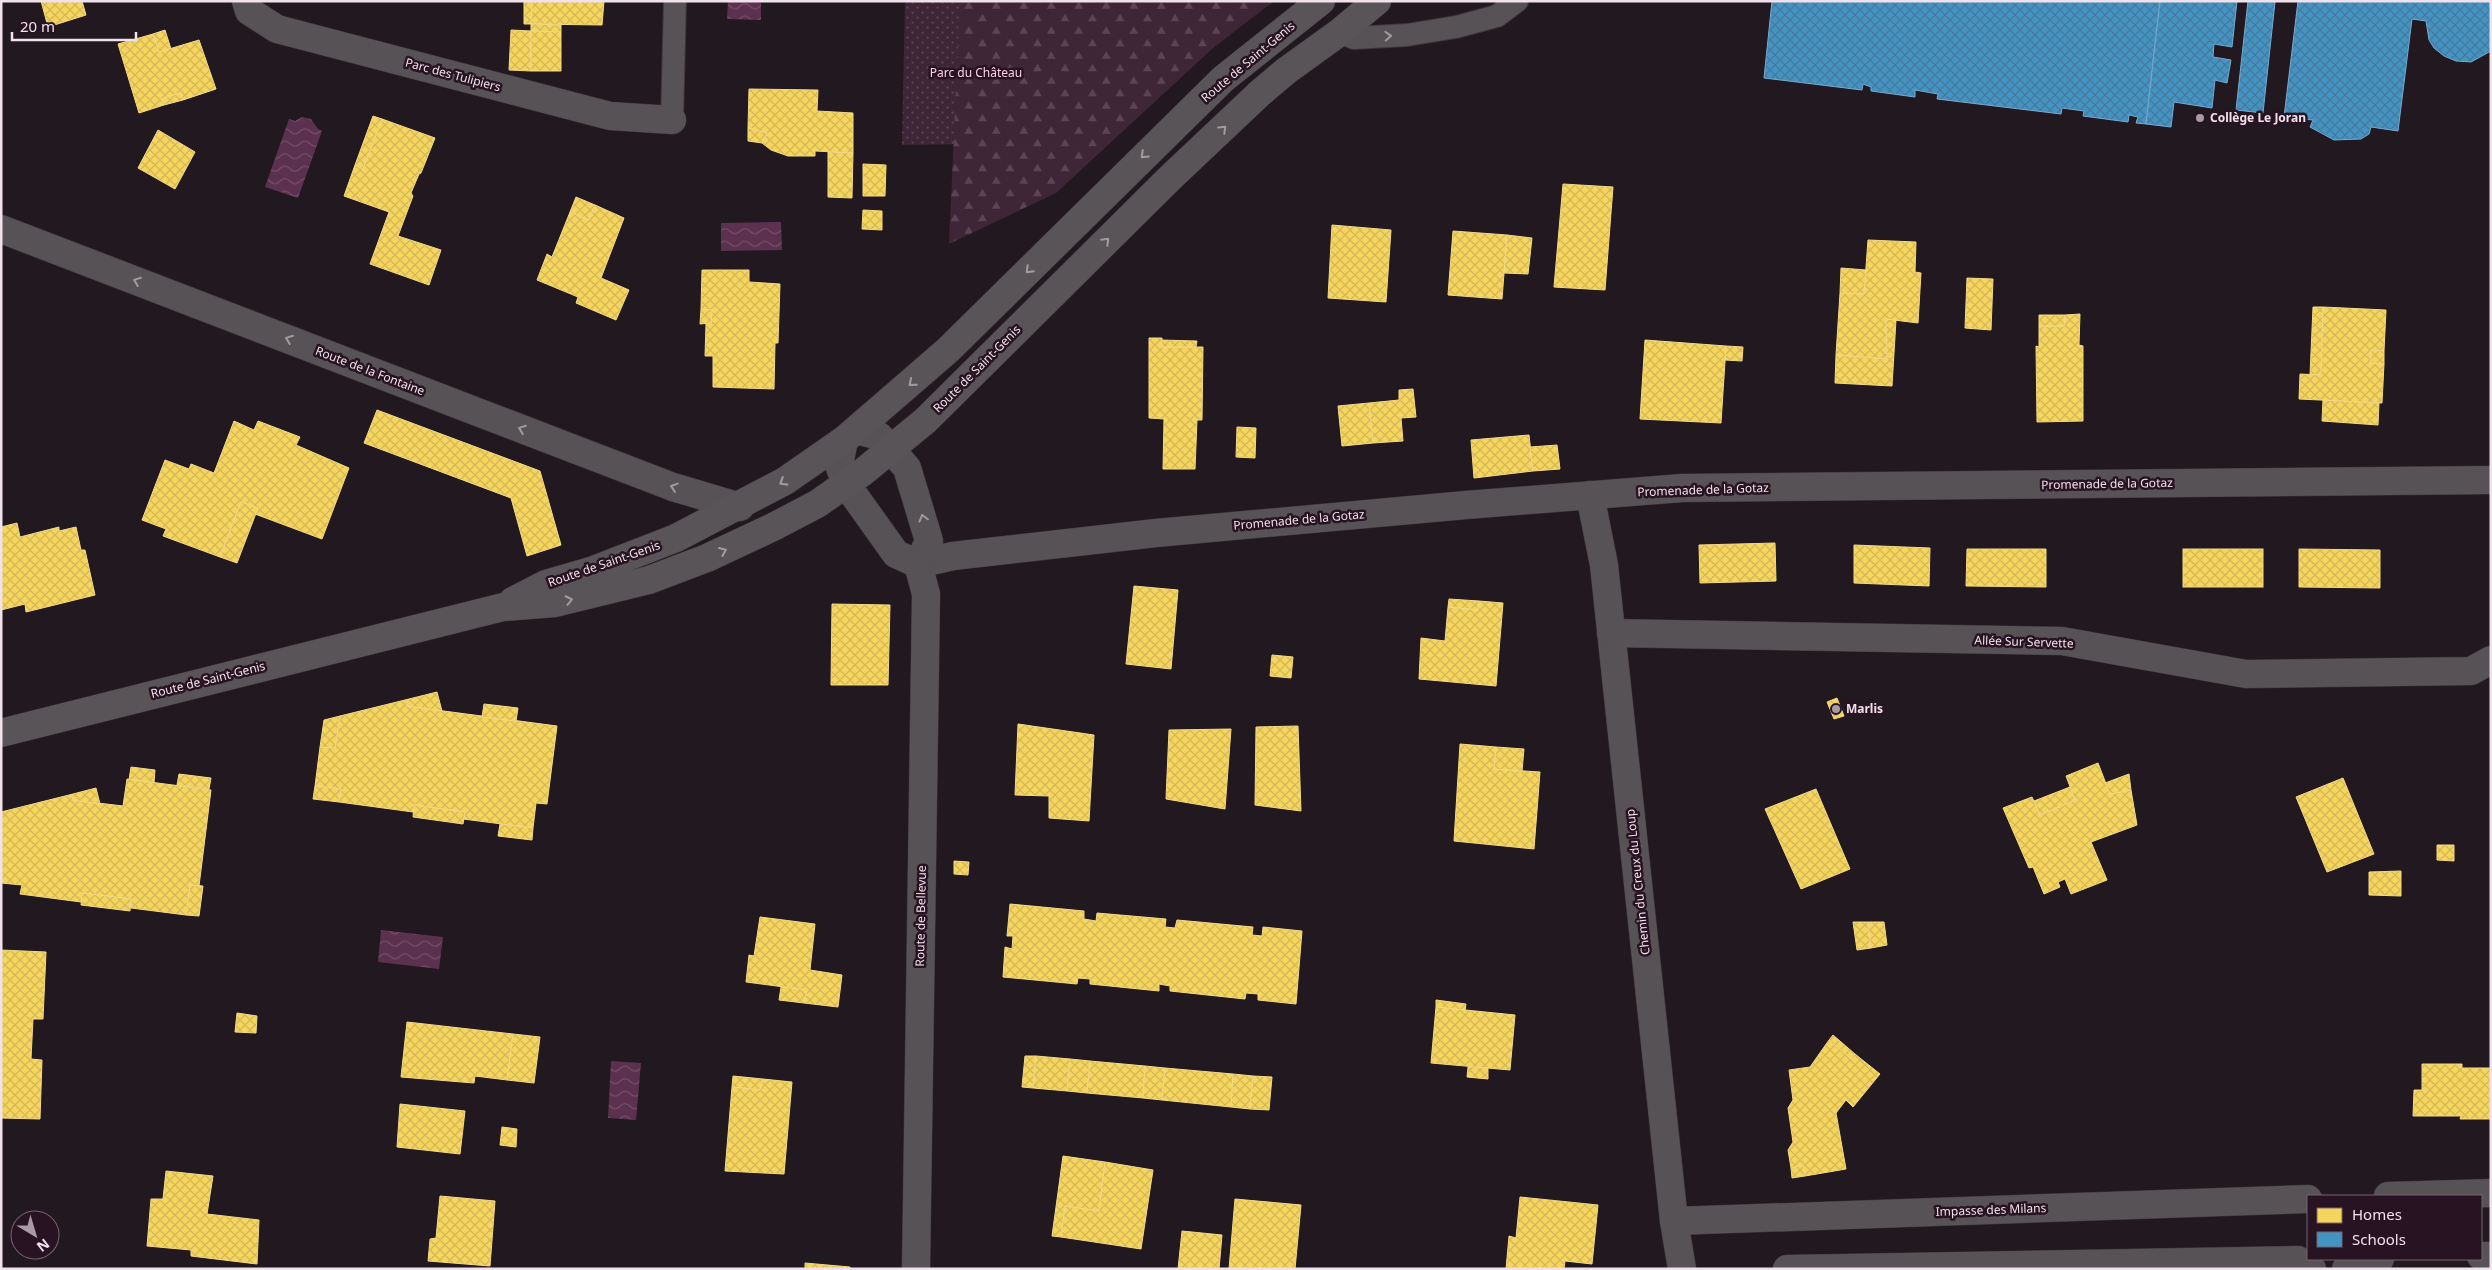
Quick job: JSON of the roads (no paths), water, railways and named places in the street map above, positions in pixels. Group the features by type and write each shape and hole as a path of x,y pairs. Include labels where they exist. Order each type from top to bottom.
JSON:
{"main road":[{"name":"Route de Saint-Genis","path":"503,607 546,584 645,552 740,506 784,481 850,435 948,350 1223,79 1322,1"},
{"name":"Route de Saint-Genis","path":"1,733 503,607 555,603 649,580 734,546 817,504 893,449 926,420 1171,177 1260,93 1377,1"}],"street":[{"name":"Parc des Tulipiers","path":"246,1 249,11 276,29 610,116 672,120"},
{"name":"Route de la Fontaine","path":"1,229 664,484 740,506"},
{"path":"850,435 879,436 893,449 911,474 929,541 918,564 896,554 846,484 840,465 850,435"},
{"name":"Promenade de la Gotaz","path":"918,564 953,556 1156,533 1682,488 2491,480"},
{"name":"Chemin du Creux du Loup","path":"1590,496 1604,565 1674,1221 1682,1269"},
{"name":"Route de Bellevue","path":"916,1269 926,604 926,594 918,564"},
{"name":"Allée Sur Servette","path":"1611,633 2062,641 2246,674 2471,671 2491,660"},
{"path":"2422,1195 2491,1193"},
{"name":"Impasse des Milans","path":"1674,1221 2307,1199"},
{"path":"1787,1269 2298,1260 2312,1269"},
{"path":"2346,1269 2377,1260"}],"lane":[{"path":"672,120 675,1"},
{"path":"1340,32 1354,38 1408,35 1497,16 1516,1"}],"water":[{"path":"728,1 761,1 761,20 727,19"},
{"path":"302,117 311,119 318,129 322,131 298,198 265,187 289,119 295,121"},
{"path":"781,222 782,250 721,251 721,223"},
{"path":"381,930 443,937 439,969 378,962"},
{"path":"611,1061 641,1063 636,1120 608,1118"}],"place":[{"name":"Collège Le Joran","path":"2200,118"},
{"name":"Marlis","path":"1836,709"}],"park label":[{"name":"Parc du Château","path":"976,73"}]}
